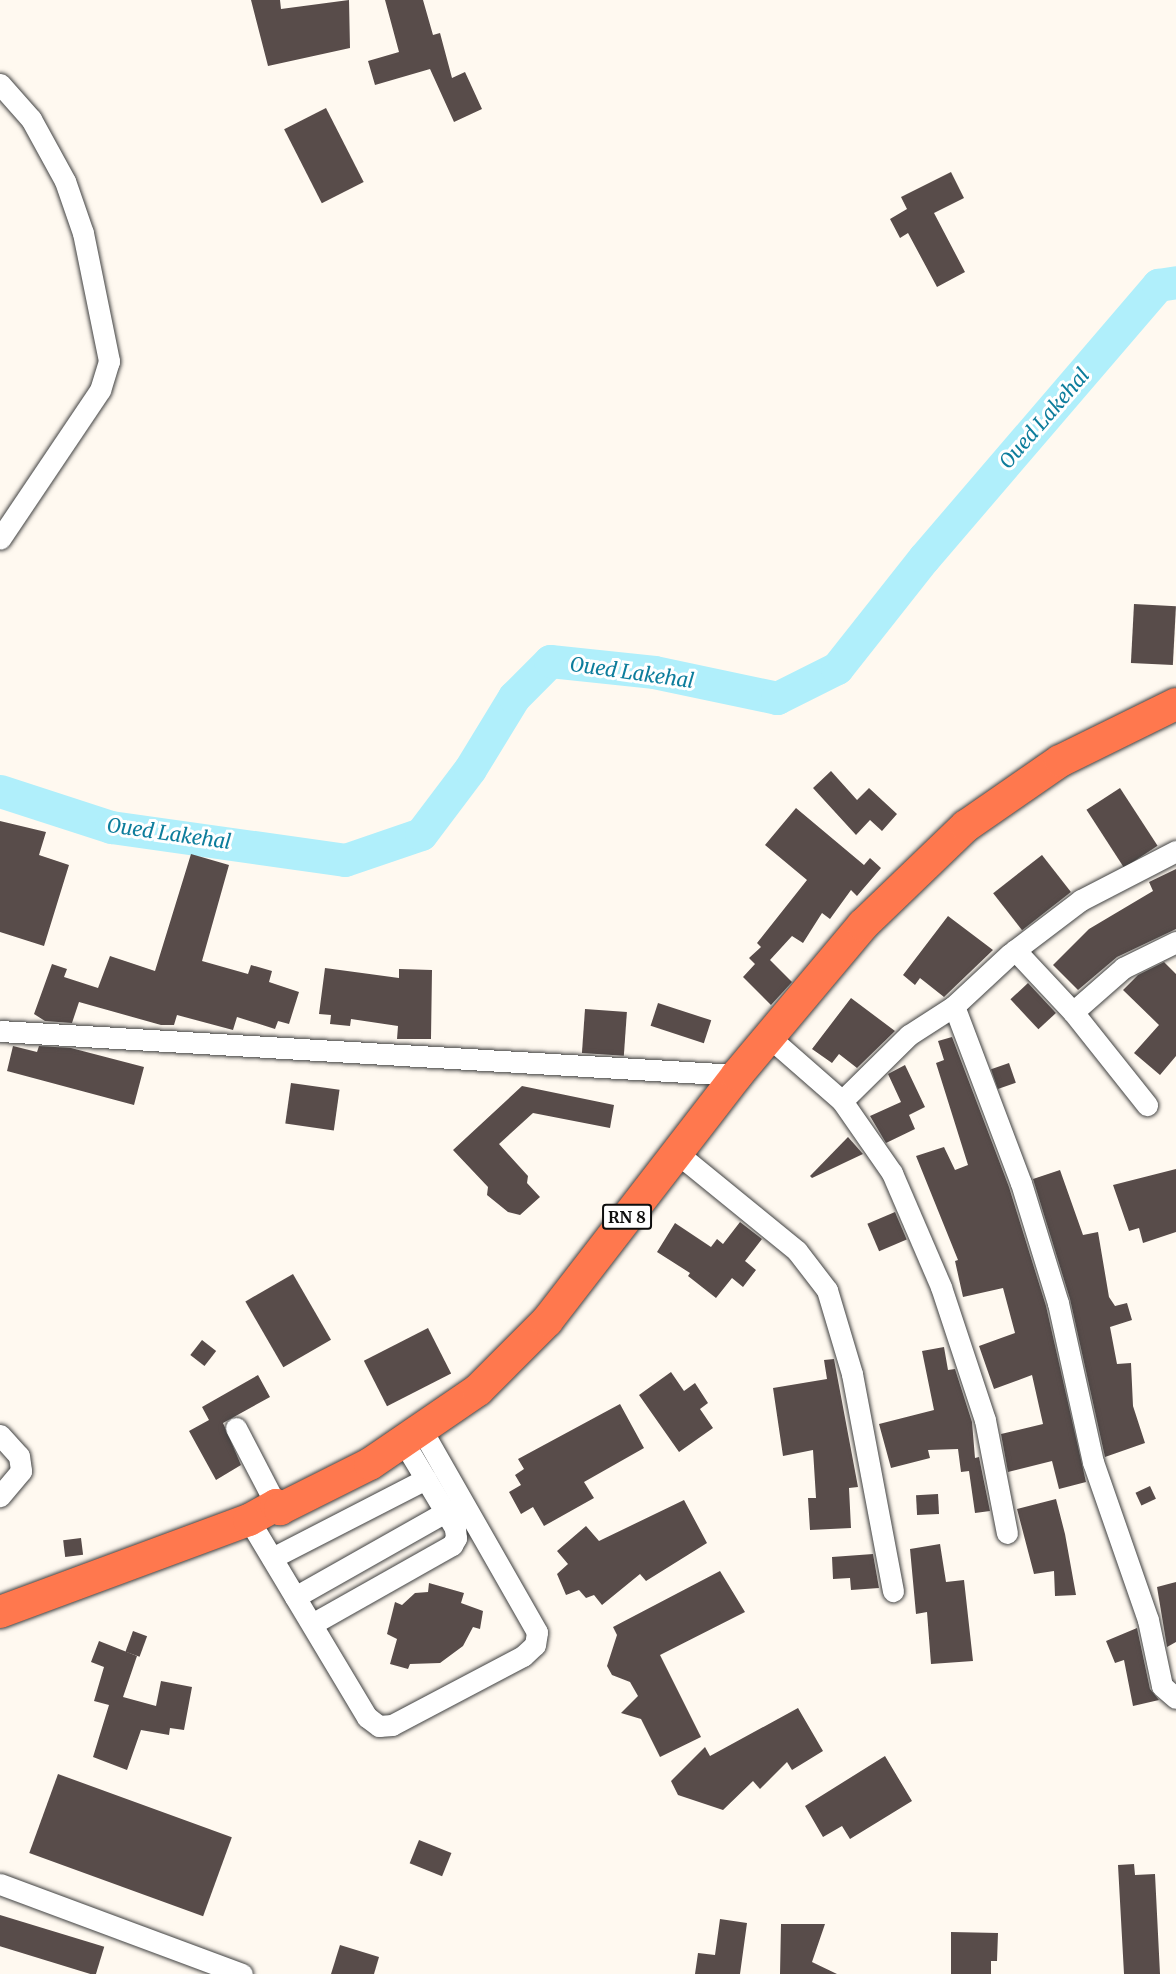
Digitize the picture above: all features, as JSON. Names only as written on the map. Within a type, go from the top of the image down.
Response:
[{"type":"highway","name":"RN 8","points":[[0,1612],[263,1512],[280,1509],[370,1464],[478,1390],[547,1321],[737,1075],[863,925],[966,826],[1060,761],[1176,704]]},
{"type":"street","points":[[0,84],[31,119],[65,181],[83,233],[109,362],[89,408],[0,539]]},
{"type":"street","points":[[842,1101],[909,1035],[954,1006],[1015,950],[1081,900],[1176,851]]},
{"type":"street","points":[[1073,1012],[1123,968],[1176,942]]},
{"type":"street","points":[[1015,950],[1073,1012],[1147,1105]]},
{"type":"street","points":[[954,1006],[1022,1183],[1058,1303],[1093,1462],[1148,1620],[1162,1686],[1176,1698]]},
{"type":"street","points":[[0,1031],[737,1075]]},
{"type":"street","points":[[769,1037],[842,1101],[892,1173],[941,1287],[985,1420],[1007,1533]]},
{"type":"street","points":[[677,1153],[797,1251],[827,1290],[852,1374],[893,1591]]},
{"type":"street","points":[[236,1428],[263,1512],[272,1558],[366,1717],[380,1726],[392,1725],[535,1645],[537,1632],[412,1435]]},
{"type":"street","points":[[0,1435],[19,1456],[21,1471],[0,1496]]},
{"type":"street","points":[[312,1624],[452,1545],[455,1527],[426,1479],[412,1435]]},
{"type":"street","points":[[272,1558],[426,1479]]},
{"type":"street","points":[[295,1597],[446,1512]]},
{"type":"street","points":[[0,1884],[242,1974]]},
{"type":"building","points":[[251,0],[280,0],[281,9],[349,0],[350,48],[268,66]]},
{"type":"building","points":[[385,0],[423,0],[433,35],[440,33],[452,78],[465,72],[482,109],[454,122],[430,69],[375,85],[368,61],[399,52]]},
{"type":"building","points":[[326,108],[364,182],[322,203],[284,129]]},
{"type":"building","points":[[951,172],[964,198],[934,213],[965,272],[937,287],[908,233],[900,238],[890,219],[907,209],[901,197]]},
{"type":"building","points":[[1134,604],[1176,606],[1173,665],[1131,663]]},
{"type":"building","points":[[831,771],[857,800],[869,788],[897,814],[882,831],[870,820],[856,835],[813,788]]},
{"type":"building","points":[[1120,788],[1158,846],[1124,868],[1086,810]]},
{"type":"building","points":[[796,808],[864,865],[870,858],[881,868],[857,896],[851,890],[830,919],[822,913],[803,943],[792,936],[770,960],[792,982],[771,1005],[743,977],[755,964],[749,958],[761,947],[757,943],[807,880],[765,845]]},
{"type":"building","points":[[0,821],[46,832],[39,855],[69,865],[44,946],[0,932]]},
{"type":"building","points":[[191,854],[229,865],[202,961],[248,974],[251,965],[272,971],[269,982],[299,992],[289,1024],[278,1021],[275,1029],[237,1017],[233,1030],[177,1015],[174,1025],[161,1025],[79,1002],[72,1023],[45,1021],[34,1014],[52,964],[67,969],[64,977],[98,988],[110,956],[155,971]]},
{"type":"building","points":[[1042,855],[1071,892],[1022,930],[993,893]]},
{"type":"building","points":[[1176,869],[1176,929],[1117,957],[1078,990],[1053,965],[1089,929],[1153,891],[1149,882]]},
{"type":"building","points":[[948,916],[993,950],[944,997],[920,978],[915,985],[903,975]]},
{"type":"building","points":[[1164,962],[1176,974],[1176,1056],[1160,1075],[1134,1053],[1159,1025],[1123,990],[1138,975]]},
{"type":"building","points":[[325,968],[399,978],[399,969],[432,970],[431,1039],[397,1039],[398,1026],[351,1019],[350,1026],[330,1024],[331,1015],[319,1014]]},
{"type":"building","points":[[1028,983],[1056,1013],[1038,1029],[1010,999]]},
{"type":"building","points":[[851,998],[895,1031],[857,1068],[839,1054],[832,1063],[812,1049]]},
{"type":"building","points":[[658,1003],[711,1020],[704,1043],[651,1026]]},
{"type":"building","points":[[585,1009],[627,1012],[624,1056],[582,1053]]},
{"type":"building","points":[[952,1037],[1009,1187],[1046,1306],[1086,1482],[1059,1489],[1052,1461],[1008,1472],[1001,1434],[1043,1424],[1032,1375],[994,1389],[979,1346],[1015,1333],[1003,1288],[963,1297],[955,1261],[958,1260],[916,1156],[944,1147],[955,1170],[968,1165],[936,1063],[944,1060],[938,1041]]},
{"type":"building","points":[[13,1046],[37,1052],[39,1046],[71,1048],[144,1067],[134,1105],[7,1071]]},
{"type":"building","points":[[1009,1063],[1016,1083],[998,1089],[991,1069]]},
{"type":"building","points":[[905,1065],[925,1107],[909,1115],[915,1129],[886,1143],[870,1116],[901,1102],[888,1074]]},
{"type":"building","points":[[291,1083],[340,1090],[334,1130],[285,1124]]},
{"type":"building","points":[[522,1086],[614,1105],[610,1128],[533,1113],[499,1144],[528,1176],[527,1183],[540,1197],[520,1215],[508,1212],[487,1195],[488,1187],[453,1150]]},
{"type":"building","points":[[848,1137],[863,1154],[812,1178],[810,1176]]},
{"type":"building","points":[[1176,1169],[1176,1232],[1143,1243],[1139,1228],[1129,1231],[1113,1185]]},
{"type":"building","points":[[1060,1170],[1083,1235],[1098,1232],[1109,1297],[1115,1306],[1127,1303],[1132,1320],[1110,1327],[1117,1364],[1131,1363],[1133,1406],[1145,1443],[1105,1457],[1070,1299],[1033,1179]]},
{"type":"building","points":[[895,1212],[907,1240],[879,1251],[867,1224]]},
{"type":"building","points":[[740,1222],[762,1239],[745,1261],[756,1270],[743,1287],[732,1278],[716,1298],[688,1276],[690,1273],[657,1252],[675,1223],[711,1247],[717,1239],[723,1244]]},
{"type":"building","points":[[293,1274],[331,1340],[283,1367],[245,1302]]},
{"type":"building","points":[[428,1328],[451,1373],[387,1406],[364,1361]]},
{"type":"building","points":[[202,1340],[216,1351],[204,1366],[190,1355]]},
{"type":"building","points":[[944,1347],[948,1370],[955,1369],[972,1422],[975,1458],[979,1457],[990,1511],[975,1513],[969,1471],[961,1472],[958,1449],[928,1450],[930,1458],[891,1468],[879,1424],[934,1410],[922,1351]]},
{"type":"building","points":[[834,1359],[858,1487],[849,1488],[851,1528],[810,1530],[808,1498],[816,1498],[813,1450],[783,1456],[773,1388],[827,1379],[824,1360]]},
{"type":"building","points":[[671,1372],[684,1391],[695,1383],[708,1403],[700,1409],[713,1428],[679,1452],[639,1395]]},
{"type":"building","points":[[258,1375],[270,1397],[223,1423],[241,1465],[216,1480],[189,1431],[209,1420],[202,1407]]},
{"type":"building","points":[[620,1404],[644,1448],[584,1482],[594,1498],[544,1526],[533,1507],[521,1514],[509,1492],[521,1485],[515,1475],[524,1469],[518,1459]]},
{"type":"building","points":[[1150,1486],[1156,1499],[1141,1505],[1135,1493]]},
{"type":"building","points":[[938,1494],[939,1514],[917,1515],[916,1495]]},
{"type":"building","points":[[1056,1499],[1076,1595],[1055,1596],[1054,1571],[1034,1574],[1017,1509]]},
{"type":"building","points":[[684,1500],[707,1543],[646,1581],[640,1574],[602,1605],[594,1595],[586,1598],[579,1590],[566,1595],[557,1574],[568,1564],[557,1551],[586,1526],[599,1541]]},
{"type":"building","points":[[81,1538],[83,1555],[65,1557],[63,1540]]},
{"type":"building","points":[[940,1544],[946,1582],[964,1580],[973,1661],[931,1664],[927,1612],[916,1614],[910,1549]]},
{"type":"building","points":[[873,1554],[879,1588],[851,1590],[850,1578],[833,1579],[832,1557]]},
{"type":"building","points":[[720,1571],[745,1612],[660,1655],[701,1737],[660,1757],[641,1719],[621,1713],[638,1696],[630,1682],[612,1675],[607,1666],[617,1635],[613,1627]]},
{"type":"building","points":[[1176,1582],[1176,1642],[1167,1647],[1157,1587]]},
{"type":"building","points":[[429,1583],[464,1593],[461,1603],[483,1611],[480,1629],[473,1627],[463,1646],[440,1663],[410,1664],[408,1669],[390,1664],[397,1639],[387,1634],[395,1602],[402,1605],[415,1593],[428,1592]]},
{"type":"building","points":[[1137,1628],[1150,1689],[1159,1700],[1133,1706],[1124,1660],[1115,1663],[1106,1641]]},
{"type":"building","points":[[133,1631],[147,1636],[140,1657],[125,1652]]},
{"type":"building","points":[[99,1641],[137,1656],[123,1697],[156,1706],[161,1681],[192,1687],[184,1730],[170,1728],[169,1735],[141,1730],[127,1770],[93,1757],[109,1705],[94,1701],[104,1667],[91,1662]]},
{"type":"building","points":[[798,1708],[823,1751],[792,1770],[787,1762],[760,1789],[753,1781],[723,1810],[678,1795],[671,1781],[705,1747],[710,1756]]},
{"type":"building","points":[[885,1756],[912,1801],[850,1839],[842,1826],[823,1837],[805,1806]]},
{"type":"building","points":[[58,1774],[232,1837],[203,1916],[29,1853]]},
{"type":"building","points":[[419,1840],[451,1853],[442,1876],[410,1863]]},
{"type":"building","points":[[1134,1864],[1135,1875],[1155,1874],[1160,1974],[1124,1974],[1118,1865]]},
{"type":"building","points":[[0,1915],[104,1947],[96,1974],[90,1974],[0,1946]]},
{"type":"building","points":[[720,1919],[747,1923],[740,1974],[695,1974],[698,1953],[715,1955]]},
{"type":"building","points":[[781,1924],[825,1924],[812,1962],[837,1974],[780,1974]]},
{"type":"building","points":[[951,1932],[998,1933],[997,1961],[991,1961],[991,1974],[951,1974]]},
{"type":"building","points":[[340,1945],[379,1957],[374,1974],[331,1974]]},
{"type":"waterway","name":"Oued Lakehal","points":[[0,791],[111,827],[345,860],[421,834],[470,769],[514,697],[550,661],[654,672],[777,698],[837,668],[924,558],[1158,285],[1176,282]]}]
